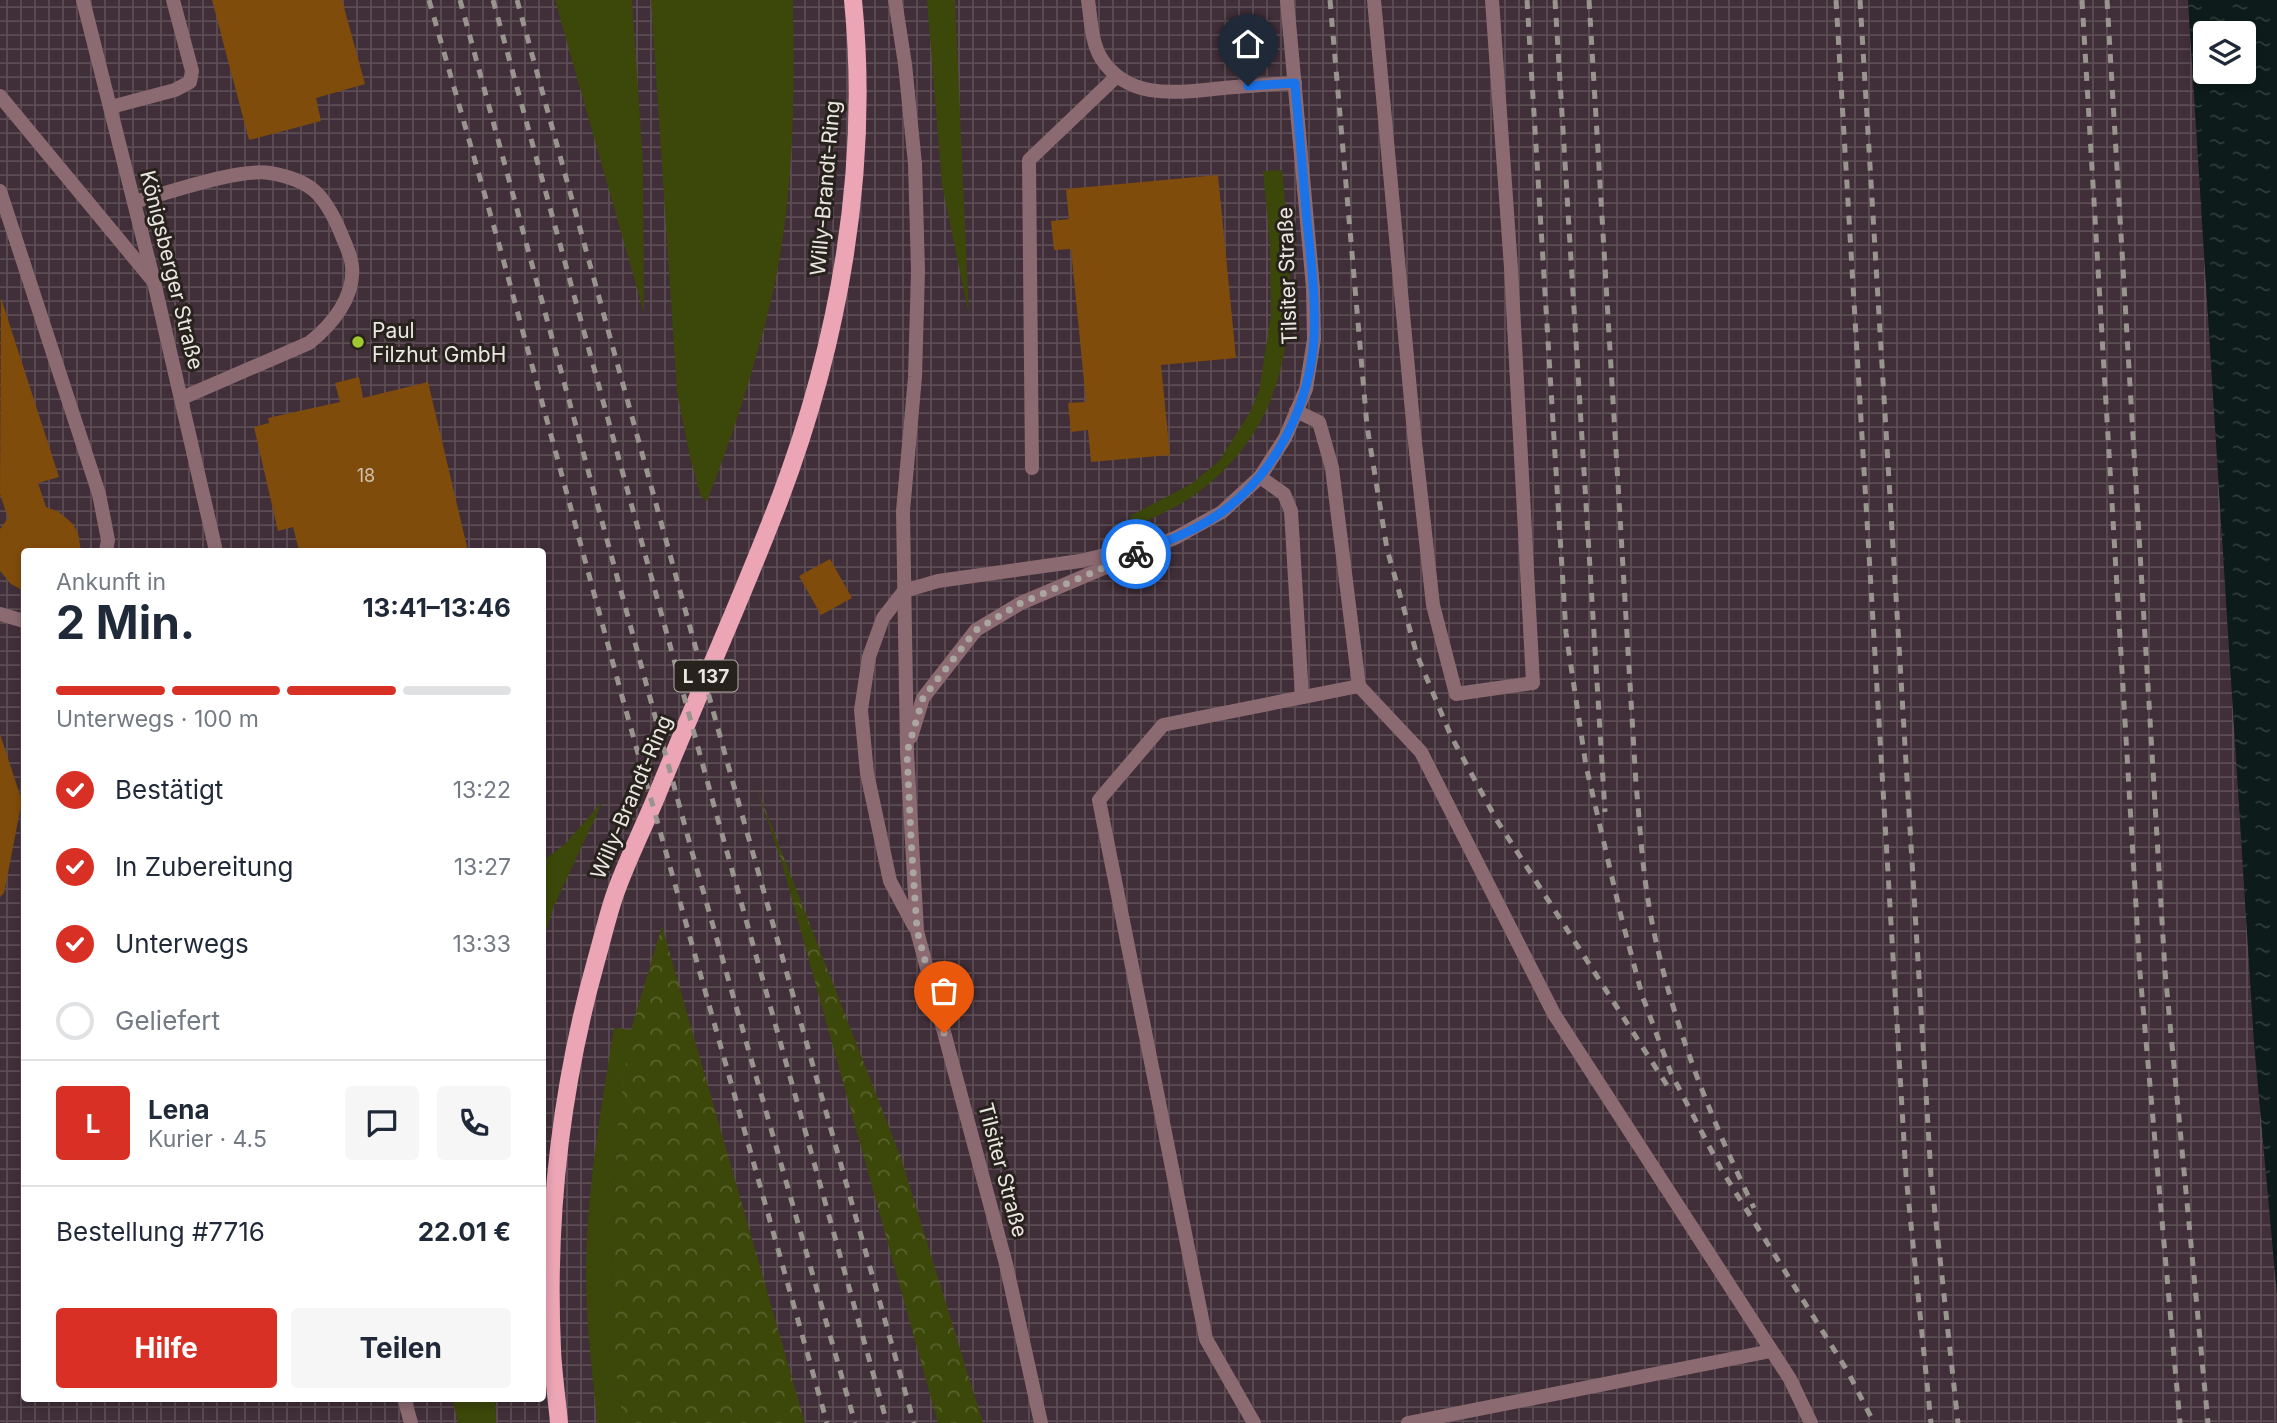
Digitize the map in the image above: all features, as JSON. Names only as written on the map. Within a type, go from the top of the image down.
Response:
[{"type":"main road","name":"Willy-Brandt-Ring","points":[[559,1423],[552,1351],[554,1216],[565,1106],[584,1004],[614,898],[779,499],[812,400],[836,304],[849,224],[856,136],[857,37],[853,0]]},
{"type":"street","name":"Königsberger Straße","points":[[83,0],[154,282],[215,548]]},
{"type":"street","points":[[111,107],[175,90],[190,82],[192,71],[173,0]]},
{"type":"street","name":"Tilsiter Straße","points":[[895,0],[905,64],[915,164],[918,271],[915,377],[903,510],[907,752],[917,930],[1006,1264],[1041,1423]]},
{"type":"street","points":[[1088,0],[1093,37],[1100,57],[1116,76],[1138,88],[1162,93],[1295,83]]},
{"type":"street","name":"Tilsiter Straße","points":[[907,752],[923,698],[976,630],[1021,603],[1177,537],[1222,512],[1260,477],[1285,438],[1306,389],[1314,326],[1313,288],[1287,0]]},
{"type":"street","points":[[1374,0],[1413,420],[1432,592],[1456,694],[1533,683],[1511,268],[1492,0]]},
{"type":"street","points":[[1032,468],[1029,160],[1116,76]]},
{"type":"street","points":[[0,96],[154,282]]},
{"type":"street","points":[[134,202],[253,172],[290,178],[314,190],[329,206],[350,255],[352,266],[349,291],[338,313],[320,335],[310,343],[182,398]]},
{"type":"street","points":[[0,191],[99,494],[108,540],[107,548]]},
{"type":"street","points":[[1296,411],[1319,422],[1332,468],[1359,686],[1421,752],[1554,1013],[1790,1379],[1811,1423]]},
{"type":"street","points":[[1260,477],[1284,495],[1291,511],[1302,698]]},
{"type":"street","name":"Tilsiter Straße","points":[[917,930],[890,881],[867,773],[861,710],[869,657],[883,618],[904,591],[938,581],[1080,561],[1177,537]]},
{"type":"street","points":[[0,614],[21,620]]},
{"type":"street","points":[[1254,1423],[1206,1339],[1099,800],[1163,725],[1359,686]]},
{"type":"street","points":[[1408,1423],[1772,1351]]},
{"type":"street","points":[[405,1402],[411,1423]]},
{"type":"shaded area","points":[[0,0],[2188,0],[2254,1042],[2277,1295],[2277,1423],[0,1423]]},
{"type":"green space","points":[[555,0],[632,0],[643,163],[644,313]]},
{"type":"green space","points":[[651,0],[793,0],[792,147],[780,256],[752,372],[707,501],[701,497],[677,392]]},
{"type":"green space","points":[[927,0],[955,0],[969,315],[942,185]]},
{"type":"green space","points":[[1282,170],[1290,300],[1286,341],[1277,381],[1262,419],[1238,455],[1205,487],[1180,504],[1135,526],[1130,516],[1191,484],[1219,461],[1249,414],[1259,391],[1271,315],[1270,244],[1263,171]]},
{"type":"green space","points":[[754,781],[901,1158],[983,1423],[938,1423],[781,860]]},
{"type":"green space","points":[[603,801],[554,906],[546,930],[546,859],[565,844]]},
{"type":"green space","points":[[662,926],[805,1423],[623,1423],[610,1322],[618,1117],[631,1030]]},
{"type":"green space","points":[[614,1028],[631,1030],[618,1117],[610,1322],[623,1423],[597,1423],[587,1311],[587,1240],[593,1169]]},
{"type":"green space","points":[[453,1402],[495,1402],[496,1423],[458,1423]]},
{"type":"water","points":[[2188,0],[2277,0],[2277,1295],[2254,1042],[2193,84],[2256,84],[2256,21],[2193,21],[2193,79]]},
{"type":"building","points":[[212,0],[342,0],[365,84],[316,98],[321,121],[249,140]]},
{"type":"building","points":[[1218,175],[1236,358],[1161,365],[1170,455],[1091,462],[1088,430],[1071,432],[1068,403],[1086,402],[1071,249],[1054,250],[1051,221],[1069,219],[1066,189]]},
{"type":"building","points":[[1,298],[59,477],[38,483],[46,507],[59,512],[73,524],[80,548],[21,548],[21,589],[11,584],[0,571],[0,529],[8,518],[0,494]]},
{"type":"building","points":[[359,377],[363,398],[428,382],[467,548],[298,548],[293,527],[278,531],[254,427],[269,423],[268,418],[340,402],[335,383]]},
{"type":"building","points":[[830,559],[852,598],[821,615],[799,576]]},
{"type":"building","points":[[0,734],[21,798],[21,806],[4,893],[0,897]]},
{"type":"railway","points":[[429,0],[827,1423]]},
{"type":"railway","points":[[460,0],[692,852],[855,1423]]},
{"type":"railway","points":[[493,0],[887,1423]]},
{"type":"railway","points":[[517,0],[728,765],[914,1423]]},
{"type":"railway","points":[[1330,0],[1367,426],[1387,549],[1417,655],[1451,736],[1496,819],[1672,1093]]},
{"type":"railway","points":[[1527,0],[1566,633],[1586,766],[1621,916],[1642,995],[1671,1073],[1721,1169],[1848,1372],[1874,1423]]},
{"type":"railway","points":[[1555,0],[1605,812]]},
{"type":"railway","points":[[1589,0],[1636,784],[1647,891],[1657,945],[1678,1022],[1705,1098],[1754,1208]]},
{"type":"railway","points":[[1836,0],[1906,1175],[1931,1423]]},
{"type":"railway","points":[[1860,0],[1931,1176],[1958,1423]]},
{"type":"railway","points":[[2082,0],[2140,973],[2180,1423]]},
{"type":"railway","points":[[2107,0],[2165,971],[2208,1423]]},
{"type":"way so far","points":[[944,1033],[917,930],[911,839],[907,752],[923,698],[976,630],[1021,603],[1136,554]]},
{"type":"place","name":"Paul Filzhut GmbH","points":[[358,342]]},
{"type":"route","points":[[1136,554],[1177,537],[1222,512],[1260,477],[1285,438],[1306,389],[1314,339],[1313,288],[1295,83],[1248,86]]}]
